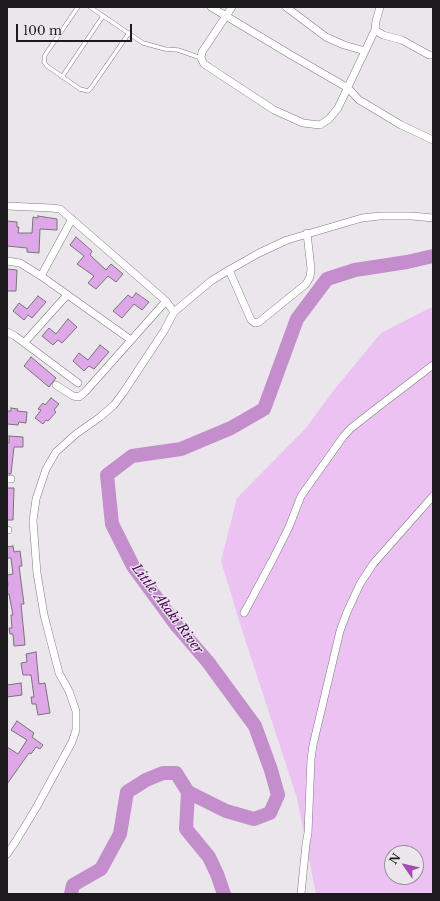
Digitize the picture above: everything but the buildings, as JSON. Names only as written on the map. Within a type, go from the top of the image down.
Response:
[{"type":"street","points":[[211,7],[348,88],[359,100],[401,125],[433,140]]},
{"type":"street","points":[[232,7],[202,52],[201,58],[204,64],[274,110],[303,123],[320,124],[329,119],[338,108],[375,30],[380,7]]},
{"type":"street","points":[[286,7],[326,36],[344,45],[365,51]]},
{"type":"street","points":[[375,30],[383,35],[402,40],[429,55],[433,55]]},
{"type":"street","points":[[7,206],[60,209],[166,301],[174,312]]},
{"type":"street","points":[[7,854],[47,787],[72,742],[76,730],[76,711],[69,691],[59,673],[44,615],[37,573],[33,521],[36,499],[46,469],[56,452],[76,434],[114,405],[164,331],[174,312],[211,281],[259,253],[287,240],[307,233],[362,218],[380,216],[412,216],[433,218]]},
{"type":"street","points":[[41,276],[72,219]]},
{"type":"street","points":[[229,270],[251,320],[255,323],[259,322],[308,281],[311,269],[307,233]]},
{"type":"street","points":[[7,261],[20,264],[41,276],[132,340]]},
{"type":"street","points":[[24,343],[67,295]]},
{"type":"street","points":[[56,385],[73,396],[79,397],[166,301]]},
{"type":"street","points":[[7,332],[15,336],[78,383]]},
{"type":"street","points":[[244,613],[289,527],[301,496],[343,437],[378,407],[433,365]]},
{"type":"street","points":[[301,894],[308,833],[311,759],[313,745],[340,631],[360,584],[372,564],[433,496]]},
{"type":"lane","points":[[78,7],[45,55],[44,62],[47,66],[80,89],[88,91],[92,88],[129,33]]},
{"type":"lane","points":[[90,7],[143,43],[165,49],[178,50],[201,58]]},
{"type":"lane","points":[[62,77],[103,16]]},
{"type":"shaded area","points":[[430,308],[433,308],[433,894],[316,894],[297,798],[221,561],[237,498],[306,428],[334,390],[381,333]]},
{"type":"waterway","name":"Little Akaki River","points":[[71,894],[73,885],[101,869],[120,834],[127,792],[146,780],[163,773],[176,773],[188,792],[226,811],[254,819],[270,813],[278,795],[271,770],[255,726],[208,662],[177,626],[133,566],[112,524],[107,475],[132,456],[181,449],[231,428],[264,409],[297,319],[327,279],[355,270],[407,262],[433,256]]},
{"type":"waterway","points":[[188,792],[186,829],[209,857],[224,894]]}]
